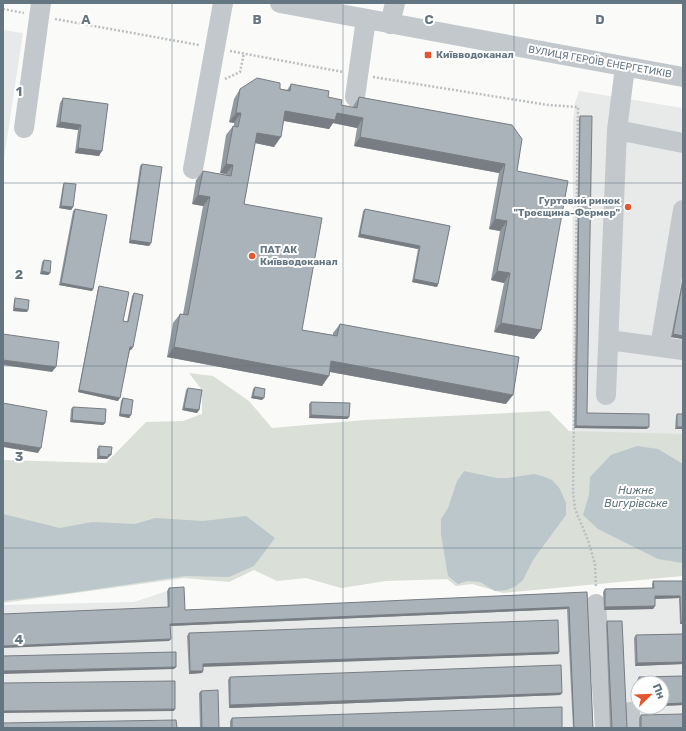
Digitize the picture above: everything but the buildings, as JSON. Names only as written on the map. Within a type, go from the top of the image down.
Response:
[{"type":"street","points":[[193,169],[223,3]]},
{"type":"street","name":"ВУЛИЦЯ ГЕРОЇВ ЕНЕРГЕТИКІВ","points":[[280,3],[301,5],[390,24],[683,78]]},
{"type":"street","points":[[390,24],[396,3]]},
{"type":"street","points":[[24,128],[40,9]]},
{"type":"street","points":[[355,97],[366,19]]},
{"type":"street","points":[[606,395],[617,130],[625,67]]},
{"type":"street","points":[[617,130],[683,143]]},
{"type":"street","points":[[660,347],[683,210]]},
{"type":"street","points":[[609,340],[683,350]]},
{"type":"street","points":[[596,604],[605,728]]},
{"type":"path","points":[[3,9],[40,9],[215,48],[358,74],[548,105],[578,107],[573,491],[575,509],[588,540],[595,564],[596,604]]},
{"type":"path","points":[[208,87],[240,72],[244,53]]},
{"type":"shaded area","points":[[3,30],[23,33],[3,165]]},
{"type":"shaded area","name":"Гуртовий ринок \"Троєщина-Фермер\"","points":[[579,91],[683,108],[683,448],[572,433],[573,123],[575,103]]},
{"type":"shaded area","points":[[189,373],[213,376],[249,401],[272,428],[365,420],[549,411],[569,431],[683,434],[683,576],[503,593],[472,584],[456,586],[447,579],[386,581],[341,588],[306,578],[277,581],[254,570],[229,582],[184,578],[3,603],[3,460],[106,463],[146,422],[183,421],[202,414],[202,390]]},
{"type":"shaded area","points":[[683,583],[683,728],[610,728],[603,592],[652,590],[652,584]]},
{"type":"shaded area","points":[[183,590],[184,612],[585,595],[591,728],[3,728],[3,605],[134,602],[167,591]]},
{"type":"water","name":"Нижнє Вигурівське","points":[[637,446],[658,449],[683,464],[683,563],[658,559],[598,529],[583,515],[589,495],[590,477],[611,455]]},
{"type":"water","points":[[464,471],[497,478],[534,474],[542,476],[552,480],[560,489],[566,503],[566,515],[533,560],[523,580],[516,586],[507,590],[495,591],[480,582],[467,581],[458,584],[448,576],[441,534],[441,519],[448,508],[457,481]]},
{"type":"water","points":[[3,514],[60,528],[92,522],[135,524],[155,518],[203,521],[246,516],[275,538],[254,566],[229,577],[185,576],[3,601]]},
{"type":"place","name":"Київводоканал","points":[[428,55]]},
{"type":"place","name":"Гуртовий ринок \"Троєщина-Фермер\"","points":[[628,207]]},
{"type":"place","name":"ПАТ АК Київводоканал","points":[[252,256]]}]
